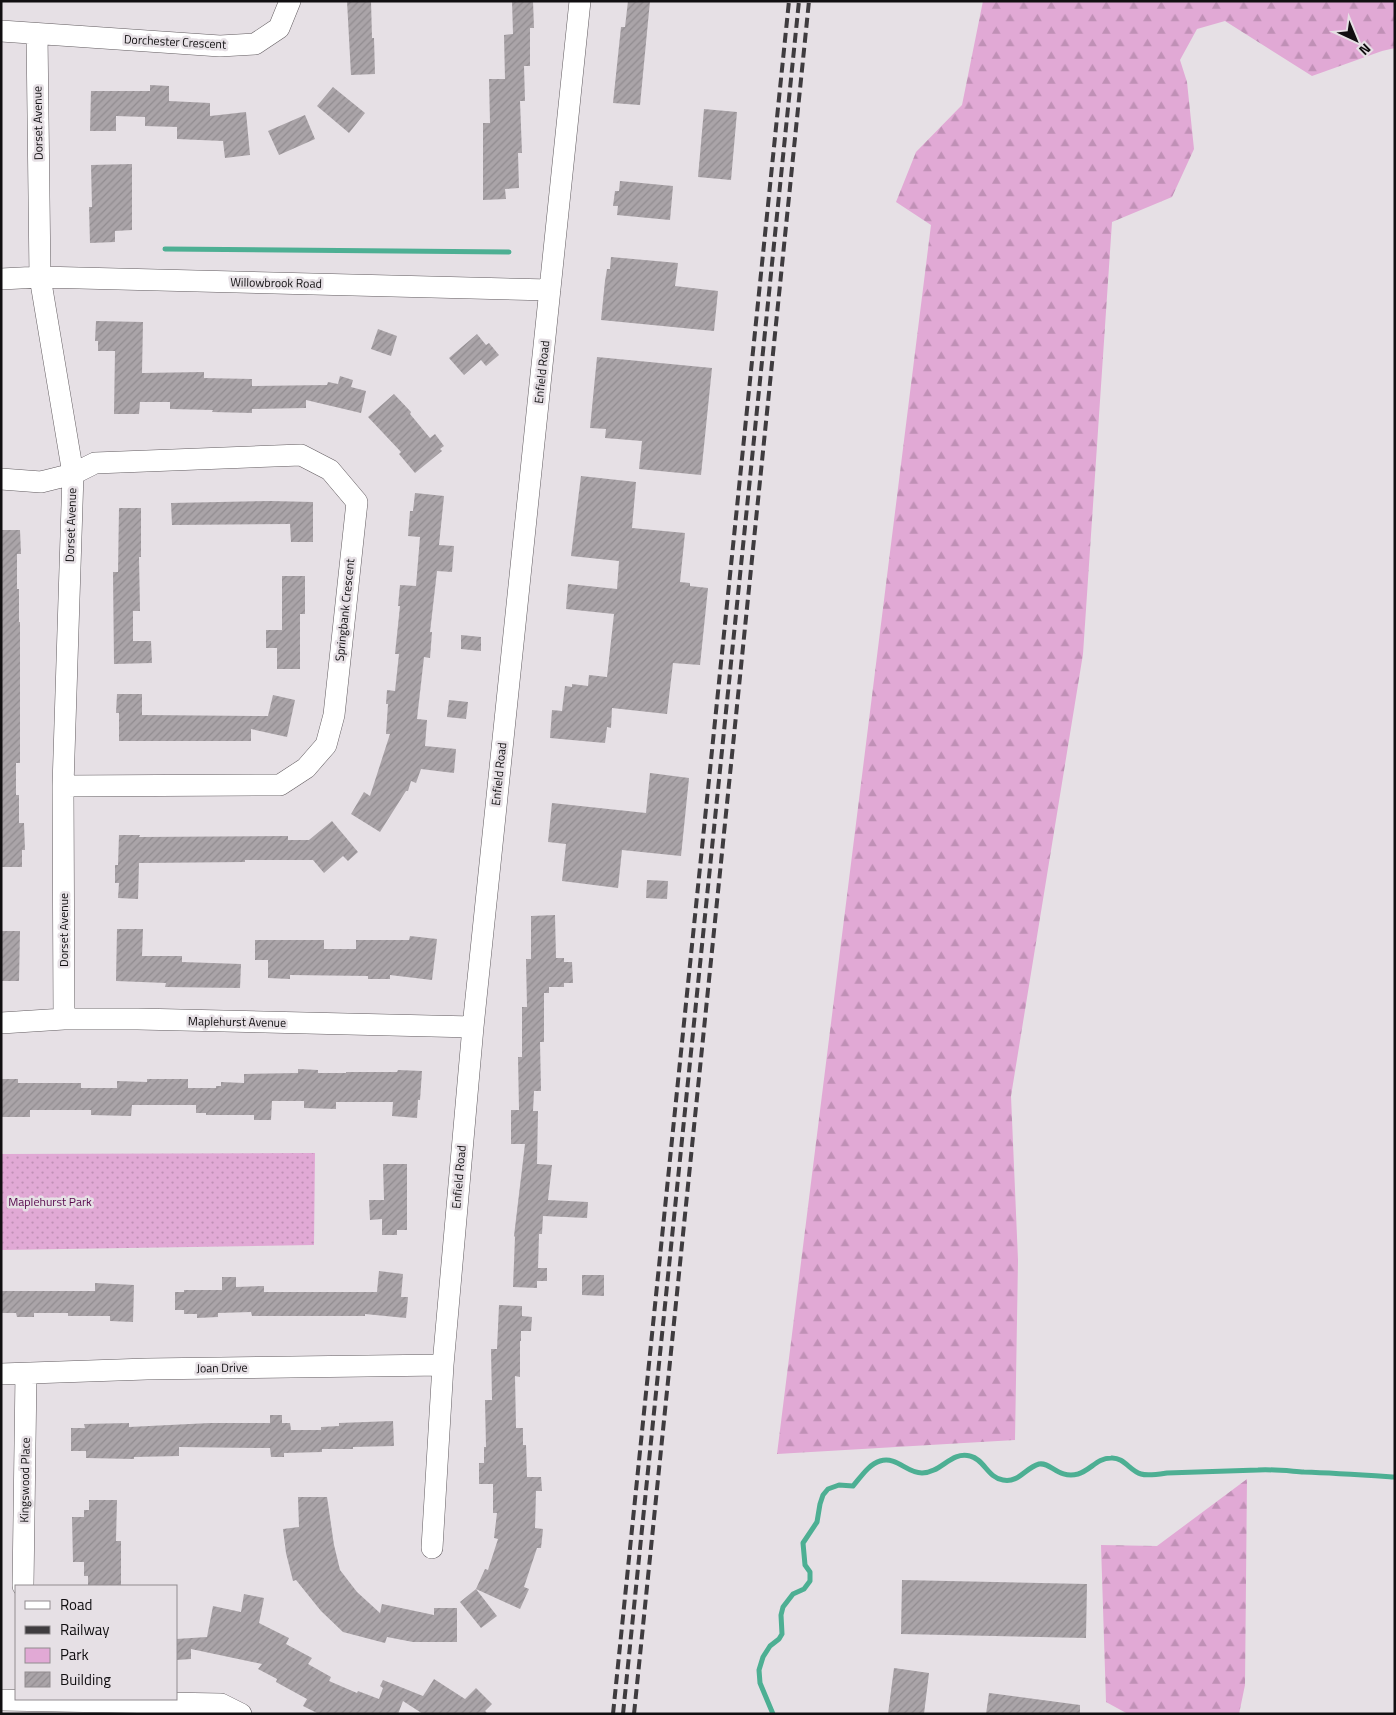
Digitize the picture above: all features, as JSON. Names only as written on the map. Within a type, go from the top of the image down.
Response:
[{"type":"street","name":"Dorchester Crescent","points":[[1,31],[220,46],[255,44],[279,28],[290,1]]},
{"type":"street","name":"Enfield Road","points":[[432,1548],[443,1365],[473,1027],[580,1]]},
{"type":"street","name":"Dorset Avenue","points":[[37,34],[40,277],[73,474],[63,786],[64,1019]]},
{"type":"street","name":"Willowbrook Road","points":[[1,279],[40,277],[550,290]]},
{"type":"street","name":"Springbank Crescent","points":[[1,480],[41,482],[73,474],[95,463],[301,455],[330,470],[357,502],[334,715],[326,745],[306,768],[280,785],[63,786]]},
{"type":"street","name":"Maplehurst Avenue","points":[[1,1023],[64,1019],[138,1019],[473,1027]]},
{"type":"street","name":"Joan Drive","points":[[1,1374],[147,1369],[443,1365]]},
{"type":"street","name":"Kingswood Place","points":[[23,1585],[26,1374]]},
{"type":"street","points":[[17,1703],[221,1704],[241,1714]]},
{"type":"green space","points":[[983,1],[1395,1],[1395,48],[1312,76],[1225,21],[1197,29],[1180,60],[1187,82],[1194,149],[1172,197],[1112,222],[1083,654],[1011,1096],[1018,1260],[1015,1440],[777,1454],[931,225],[896,202],[916,152],[962,105]]},
{"type":"green space","name":"Maplehurst Park","points":[[315,1153],[314,1245],[1,1250],[1,1154]]},
{"type":"green space","points":[[1247,1479],[1245,1685],[1239,1714],[1128,1714],[1106,1702],[1101,1545],[1157,1546]]},
{"type":"building","points":[[347,1],[371,1],[375,74],[351,75]]},
{"type":"building","points":[[512,1],[533,1],[534,28],[530,28],[530,66],[524,66],[525,101],[520,101],[522,153],[518,153],[519,188],[505,189],[506,199],[483,200],[483,123],[490,123],[489,79],[505,79],[504,35],[513,34]]},
{"type":"building","points":[[628,1],[650,1],[640,105],[613,103],[621,27],[625,27]]},
{"type":"building","points":[[150,85],[169,86],[169,101],[210,103],[210,116],[246,112],[250,155],[225,158],[223,141],[177,139],[177,127],[145,126],[145,117],[116,116],[116,131],[90,131],[91,91],[150,91]]},
{"type":"building","points":[[333,87],[365,113],[349,133],[317,106]]},
{"type":"building","points":[[704,109],[737,112],[731,180],[698,177]]},
{"type":"building","points":[[305,115],[315,139],[279,155],[268,131]]},
{"type":"building","points":[[132,164],[132,230],[115,231],[115,242],[90,243],[89,207],[92,207],[91,165]]},
{"type":"building","points":[[620,181],[673,186],[670,220],[617,215],[618,206],[613,206],[615,191],[619,191]]},
{"type":"building","points":[[611,257],[678,263],[675,286],[718,291],[714,331],[601,320],[605,281],[607,269],[610,269]]},
{"type":"building","points":[[96,321],[143,322],[142,373],[204,372],[204,378],[252,379],[252,386],[327,385],[328,382],[338,384],[340,376],[353,380],[351,387],[366,391],[361,413],[306,400],[306,408],[252,409],[252,413],[170,409],[170,402],[140,402],[139,414],[114,414],[115,351],[98,351],[98,341],[95,341]]},
{"type":"building","points":[[378,329],[397,336],[391,356],[371,349]]},
{"type":"building","points":[[477,334],[486,345],[489,343],[499,355],[486,366],[481,360],[464,375],[449,358]]},
{"type":"building","points":[[597,357],[712,368],[701,475],[639,469],[642,441],[605,438],[606,429],[590,428]]},
{"type":"building","points":[[394,394],[411,412],[410,414],[430,438],[435,434],[444,446],[440,449],[442,451],[415,473],[399,454],[401,452],[368,417]]},
{"type":"building","points":[[581,476],[636,482],[632,528],[685,533],[680,582],[690,583],[690,586],[708,588],[700,665],[673,663],[667,714],[612,708],[611,728],[607,727],[605,743],[550,738],[552,710],[562,711],[565,686],[572,687],[572,684],[588,686],[589,675],[607,677],[614,614],[566,609],[568,584],[617,589],[619,561],[571,556]]},
{"type":"building","points":[[415,493],[444,496],[439,545],[454,546],[452,572],[437,571],[430,632],[432,632],[430,658],[424,657],[417,719],[427,720],[425,746],[456,749],[454,773],[421,769],[416,783],[411,781],[408,791],[406,791],[380,832],[351,814],[364,792],[370,796],[390,734],[386,734],[388,704],[386,704],[387,690],[395,691],[399,654],[395,654],[400,606],[398,606],[400,585],[416,586],[420,537],[408,536],[410,511],[413,511]]},
{"type":"building","points":[[313,502],[313,542],[291,542],[290,524],[172,525],[171,503]]},
{"type":"building","points":[[119,508],[141,508],[141,557],[139,557],[140,611],[133,611],[133,641],[151,641],[152,663],[114,664],[113,572],[118,572]]},
{"type":"building","points":[[1,530],[20,530],[21,554],[17,554],[17,589],[19,589],[20,622],[20,763],[16,763],[16,795],[19,795],[19,823],[24,823],[25,850],[22,850],[22,867],[1,867]]},
{"type":"building","points":[[282,576],[305,576],[305,614],[300,614],[300,669],[277,669],[277,648],[266,648],[266,630],[282,630]]},
{"type":"building","points":[[461,635],[481,637],[481,651],[461,649]]},
{"type":"building","points":[[117,694],[142,694],[142,715],[268,716],[273,695],[295,700],[287,737],[251,729],[251,741],[119,741],[119,713],[116,713]]},
{"type":"building","points":[[449,700],[468,702],[466,719],[447,717]]},
{"type":"building","points":[[650,773],[689,778],[681,856],[622,850],[618,888],[562,881],[566,844],[548,842],[552,803],[646,813]]},
{"type":"building","points":[[332,821],[358,852],[348,861],[343,856],[324,873],[313,860],[139,863],[138,899],[118,898],[119,883],[115,883],[115,865],[118,865],[119,835],[140,835],[139,837],[288,836],[288,840],[309,840]]},
{"type":"building","points":[[647,880],[668,881],[667,899],[646,898]]},
{"type":"building","points":[[555,915],[556,958],[564,958],[564,962],[572,962],[573,983],[564,983],[564,987],[549,987],[549,993],[544,993],[544,1042],[540,1042],[541,1091],[534,1091],[533,1111],[538,1111],[537,1164],[552,1165],[548,1200],[588,1202],[587,1218],[543,1216],[542,1234],[539,1234],[538,1268],[547,1268],[547,1281],[537,1281],[537,1288],[513,1287],[514,1236],[525,1144],[511,1144],[511,1110],[519,1110],[518,1057],[522,1057],[522,1007],[527,1007],[526,959],[531,959],[531,916]]},
{"type":"building","points":[[117,929],[143,929],[142,956],[182,956],[182,962],[241,964],[240,988],[165,987],[166,983],[116,981]]},
{"type":"building","points":[[1,931],[20,931],[19,981],[1,981]]},
{"type":"building","points":[[410,936],[437,939],[432,980],[390,975],[390,979],[368,979],[368,976],[290,975],[290,979],[268,978],[268,960],[255,960],[255,940],[324,940],[324,949],[356,949],[356,940],[409,940]]},
{"type":"building","points":[[298,1069],[318,1070],[318,1073],[422,1071],[417,1118],[392,1116],[393,1102],[336,1102],[336,1109],[304,1108],[304,1101],[272,1101],[271,1120],[254,1120],[254,1115],[206,1115],[206,1113],[196,1113],[196,1105],[132,1105],[131,1116],[91,1115],[91,1110],[30,1110],[30,1117],[1,1117],[1,1079],[18,1079],[18,1083],[81,1083],[81,1088],[117,1088],[117,1081],[147,1082],[147,1079],[188,1079],[188,1088],[216,1088],[216,1086],[221,1086],[221,1082],[244,1083],[244,1074],[298,1073]]},
{"type":"building","points":[[383,1164],[407,1164],[407,1230],[397,1230],[397,1235],[382,1235],[382,1219],[370,1220],[369,1200],[384,1200]]},
{"type":"building","points":[[379,1271],[403,1274],[401,1297],[408,1297],[406,1318],[365,1314],[365,1316],[252,1316],[251,1312],[218,1313],[218,1317],[197,1318],[197,1314],[184,1314],[184,1310],[175,1310],[175,1292],[184,1292],[184,1290],[222,1290],[222,1277],[236,1277],[236,1287],[264,1286],[264,1292],[377,1292]]},
{"type":"building","points":[[582,1275],[604,1275],[604,1296],[582,1295]]},
{"type":"building","points":[[95,1283],[134,1285],[133,1322],[110,1321],[110,1316],[68,1316],[68,1313],[34,1313],[34,1317],[17,1317],[16,1313],[2,1313],[1,1291],[95,1291]]},
{"type":"building","points":[[499,1305],[522,1306],[522,1316],[532,1317],[531,1331],[521,1331],[520,1377],[515,1376],[516,1428],[523,1428],[523,1445],[526,1445],[527,1477],[541,1477],[542,1491],[536,1491],[535,1528],[543,1529],[541,1548],[537,1548],[524,1587],[529,1589],[520,1609],[476,1589],[485,1569],[488,1570],[498,1539],[494,1538],[497,1513],[493,1513],[493,1484],[479,1484],[479,1463],[484,1463],[484,1447],[486,1447],[485,1400],[492,1400],[491,1349],[497,1349]]},
{"type":"building","points":[[270,1415],[282,1415],[282,1423],[290,1423],[291,1430],[321,1430],[321,1427],[339,1426],[339,1423],[393,1421],[394,1446],[322,1449],[322,1452],[284,1453],[284,1457],[271,1457],[270,1448],[179,1447],[179,1456],[134,1457],[134,1459],[86,1458],[86,1451],[71,1451],[71,1428],[85,1428],[84,1424],[129,1423],[129,1427],[210,1423],[270,1423]]},
{"type":"building","points":[[298,1497],[327,1497],[334,1545],[340,1570],[357,1592],[380,1613],[382,1604],[434,1615],[434,1608],[457,1608],[457,1642],[413,1642],[387,1637],[385,1643],[343,1632],[321,1611],[296,1580],[293,1581],[286,1553],[283,1529],[299,1527]]},
{"type":"building","points":[[89,1500],[117,1500],[116,1541],[121,1541],[121,1585],[88,1585],[88,1576],[84,1576],[84,1562],[73,1562],[72,1517],[84,1517],[84,1510],[89,1510]]},
{"type":"building","points":[[902,1580],[1087,1584],[1086,1638],[901,1634]]},
{"type":"building","points":[[476,1589],[497,1616],[481,1628],[460,1602]]},
{"type":"building","points":[[244,1594],[264,1598],[259,1623],[289,1638],[286,1644],[312,1658],[308,1664],[331,1677],[329,1681],[357,1693],[358,1691],[379,1699],[383,1688],[380,1686],[383,1680],[423,1696],[434,1679],[465,1699],[476,1688],[492,1704],[485,1711],[488,1714],[423,1714],[403,1701],[398,1714],[319,1714],[303,1706],[307,1699],[276,1682],[277,1679],[258,1669],[262,1664],[191,1649],[191,1659],[178,1660],[178,1639],[207,1637],[213,1606],[241,1612]]},
{"type":"building","points":[[894,1668],[929,1673],[924,1714],[888,1714]]},
{"type":"building","points":[[989,1693],[1080,1705],[1080,1714],[986,1714]]},
{"type":"waterway","points":[[165,249],[509,252]]},
{"type":"waterway","points":[[773,1714],[760,1683],[759,1670],[763,1657],[770,1646],[782,1634],[781,1615],[783,1607],[793,1594],[804,1589],[810,1581],[810,1572],[805,1565],[803,1543],[817,1522],[823,1495],[828,1489],[839,1485],[853,1486],[868,1468],[880,1461],[891,1461],[922,1473],[935,1470],[951,1459],[963,1455],[970,1456],[979,1461],[993,1476],[1003,1480],[1018,1477],[1039,1464],[1047,1465],[1060,1473],[1078,1474],[1102,1460],[1111,1458],[1116,1458],[1137,1472],[1147,1475],[1269,1470],[1395,1477]]},
{"type":"railway","points":[[613,1714],[789,1]]},
{"type":"railway","points":[[623,1714],[799,1]]},
{"type":"railway","points":[[634,1714],[809,1]]}]
